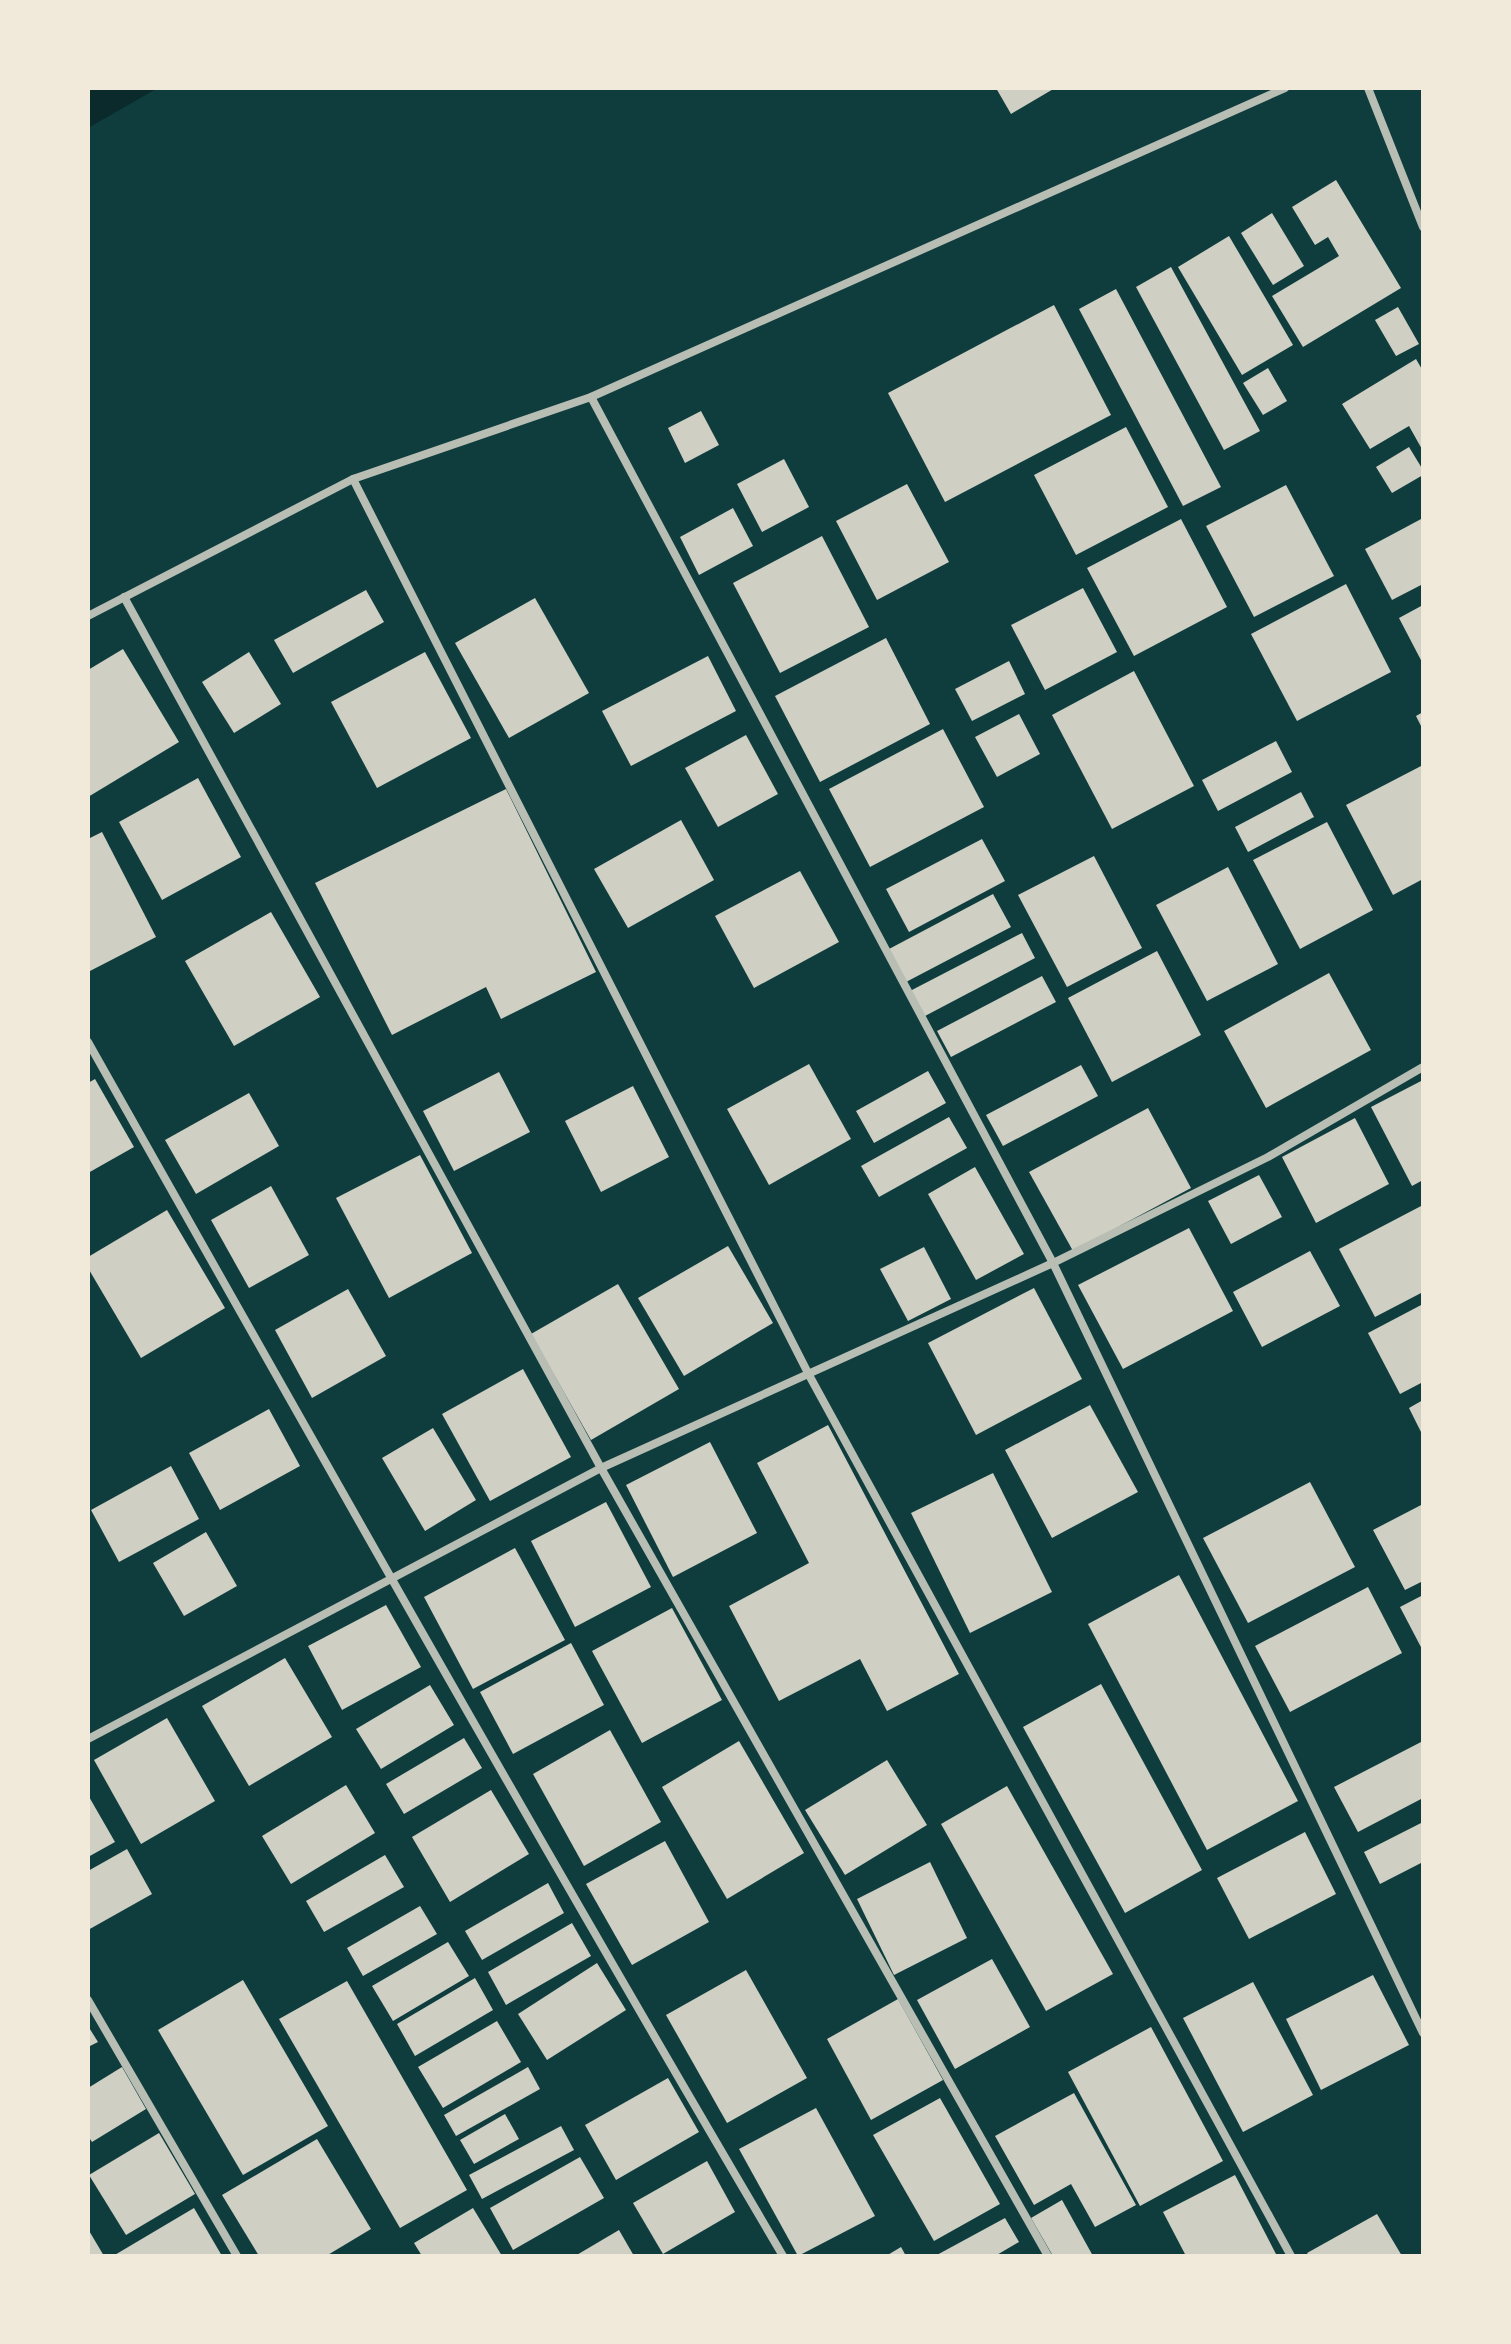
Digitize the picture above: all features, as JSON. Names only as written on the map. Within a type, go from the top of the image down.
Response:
[{"type":"street","points":[[88,616],[353,479],[591,397],[1285,88]]},
{"type":"street","points":[[1368,88],[1423,227]]},
{"type":"street","points":[[591,397],[1053,1263],[1423,2033]]},
{"type":"street","points":[[353,479],[809,1375],[1291,2256]]},
{"type":"street","points":[[124,597],[601,1468],[1048,2256]]},
{"type":"street","points":[[88,1042],[391,1580],[783,2256]]},
{"type":"street","points":[[88,1739],[601,1468],[1053,1263],[1268,1157],[1423,1067]]},
{"type":"street","points":[[88,2000],[237,2256]]},
{"type":"water","points":[[88,88],[158,88],[88,128]]},
{"type":"building","points":[[996,88],[1055,88],[1011,114]]},
{"type":"building","points":[[1336,180],[1401,288],[1303,347],[1272,296],[1339,256],[1328,237],[1315,245],[1292,207]]},
{"type":"building","points":[[1272,213],[1304,266],[1273,285],[1241,233]]},
{"type":"building","points":[[1229,236],[1293,345],[1242,375],[1178,267]]},
{"type":"building","points":[[1171,267],[1260,431],[1224,450],[1136,287]]},
{"type":"building","points":[[1116,289],[1221,487],[1183,506],[1079,309]]},
{"type":"building","points":[[1054,305],[1111,415],[945,502],[888,393]]},
{"type":"building","points":[[1398,307],[1419,344],[1396,356],[1375,320]]},
{"type":"building","points":[[1416,359],[1423,371],[1423,451],[1409,426],[1370,449],[1342,404]]},
{"type":"building","points":[[1268,368],[1287,401],[1263,415],[1243,383]]},
{"type":"building","points":[[701,411],[719,445],[685,463],[668,428]]},
{"type":"building","points":[[1126,427],[1168,507],[1076,555],[1034,475]]},
{"type":"building","points":[[1409,447],[1423,475],[1392,493],[1376,467]]},
{"type":"building","points":[[784,459],[809,507],[762,532],[737,484]]},
{"type":"building","points":[[907,484],[949,562],[877,600],[836,521]]},
{"type":"building","points":[[1286,485],[1334,576],[1254,617],[1206,526]]},
{"type":"building","points":[[733,508],[753,546],[699,575],[680,537]]},
{"type":"building","points":[[1423,518],[1423,584],[1392,600],[1365,549]]},
{"type":"building","points":[[1181,519],[1227,607],[1134,656],[1087,568]]},
{"type":"building","points":[[822,536],[869,627],[780,673],[733,583]]},
{"type":"building","points":[[1346,584],[1391,672],[1297,721],[1251,634]]},
{"type":"building","points":[[1083,588],[1117,652],[1045,690],[1011,625]]},
{"type":"building","points":[[366,590],[384,622],[293,673],[274,640]]},
{"type":"building","points":[[535,598],[589,693],[509,738],[455,643]]},
{"type":"building","points":[[1423,605],[1423,664],[1399,618]]},
{"type":"building","points":[[886,638],[930,724],[820,782],[775,696]]},
{"type":"building","points":[[123,649],[179,742],[88,797],[88,670]]},
{"type":"building","points":[[249,652],[281,704],[234,733],[202,682]]},
{"type":"building","points":[[425,652],[471,738],[377,788],[331,702]]},
{"type":"building","points":[[708,656],[736,711],[631,766],[602,711]]},
{"type":"building","points":[[1009,661],[1025,694],[972,721],[955,689]]},
{"type":"building","points":[[1134,671],[1194,786],[1112,829],[1052,715]]},
{"type":"building","points":[[1423,712],[1423,730],[1416,716]]},
{"type":"building","points":[[1019,714],[1040,754],[997,777],[975,737]]},
{"type":"building","points":[[943,729],[984,807],[870,867],[829,789]]},
{"type":"building","points":[[746,735],[778,794],[718,827],[685,768]]},
{"type":"building","points":[[1276,741],[1292,772],[1218,811],[1202,780]]},
{"type":"building","points":[[1423,765],[1423,879],[1393,895],[1346,805]]},
{"type":"building","points":[[198,778],[241,857],[162,900],[119,822]]},
{"type":"building","points":[[506,789],[596,972],[501,1019],[486,987],[392,1035],[315,883]]},
{"type":"building","points":[[1301,792],[1314,817],[1248,852],[1235,827]]},
{"type":"building","points":[[681,820],[714,880],[628,928],[594,869]]},
{"type":"building","points":[[1327,822],[1373,910],[1300,949],[1253,860]]},
{"type":"building","points":[[102,832],[156,937],[88,972],[88,839]]},
{"type":"building","points":[[982,839],[1005,881],[909,932],[886,889]]},
{"type":"building","points":[[1094,856],[1142,948],[1067,987],[1018,895]]},
{"type":"building","points":[[1228,867],[1278,964],[1207,1001],[1156,905]]},
{"type":"building","points":[[800,871],[839,942],[754,988],[715,916]]},
{"type":"building","points":[[993,894],[1011,927],[906,982],[889,949]]},
{"type":"building","points":[[271,912],[320,997],[234,1046],[185,961]]},
{"type":"building","points":[[1022,933],[1035,958],[925,1016],[910,991]]},
{"type":"building","points":[[1157,951],[1201,1035],[1112,1082],[1068,998]]},
{"type":"building","points":[[1329,973],[1371,1050],[1266,1108],[1224,1031]]},
{"type":"building","points":[[1042,976],[1056,1002],[951,1057],[937,1031]]},
{"type":"building","points":[[809,1064],[851,1139],[769,1185],[727,1109]]},
{"type":"building","points":[[1081,1065],[1098,1096],[1003,1146],[986,1115]]},
{"type":"building","points":[[928,1071],[946,1103],[874,1143],[856,1111]]},
{"type":"building","points":[[499,1072],[530,1132],[454,1171],[423,1111]]},
{"type":"building","points":[[95,1079],[134,1147],[88,1173],[88,1083]]},
{"type":"building","points":[[1423,1080],[1423,1180],[1412,1186],[1371,1107]]},
{"type":"building","points":[[633,1086],[669,1157],[601,1192],[565,1121]]},
{"type":"building","points":[[249,1093],[279,1146],[196,1194],[165,1140]]},
{"type":"building","points":[[1148,1108],[1191,1188],[1073,1251],[1029,1172]]},
{"type":"building","points":[[949,1117],[967,1148],[879,1197],[861,1166]]},
{"type":"building","points":[[1355,1118],[1389,1184],[1316,1223],[1282,1157]]},
{"type":"building","points":[[420,1155],[472,1253],[389,1298],[336,1198]]},
{"type":"building","points":[[975,1167],[1024,1254],[976,1280],[928,1194]]},
{"type":"building","points":[[1259,1175],[1282,1217],[1231,1244],[1208,1201]]},
{"type":"building","points":[[271,1186],[309,1255],[249,1288],[211,1220]]},
{"type":"building","points":[[1423,1205],[1423,1292],[1375,1317],[1339,1249]]},
{"type":"building","points":[[167,1210],[225,1308],[141,1358],[88,1268],[88,1257]]},
{"type":"building","points":[[1189,1228],[1233,1311],[1123,1369],[1078,1285]]},
{"type":"building","points":[[728,1246],[773,1323],[684,1376],[638,1298]]},
{"type":"building","points":[[924,1247],[951,1299],[908,1321],[880,1269]]},
{"type":"building","points":[[1310,1251],[1340,1306],[1262,1347],[1233,1292]]},
{"type":"building","points":[[618,1284],[679,1389],[591,1440],[531,1334]]},
{"type":"building","points":[[1034,1288],[1082,1379],[976,1435],[928,1343]]},
{"type":"building","points":[[348,1289],[386,1356],[312,1398],[275,1330]]},
{"type":"building","points":[[1423,1304],[1423,1382],[1400,1394],[1368,1333]]},
{"type":"building","points":[[523,1369],[571,1457],[490,1501],[442,1414]]},
{"type":"building","points":[[1423,1400],[1423,1436],[1409,1408]]},
{"type":"building","points":[[1090,1405],[1138,1492],[1052,1538],[1005,1450]]},
{"type":"building","points":[[269,1409],[300,1466],[220,1510],[189,1453]]},
{"type":"building","points":[[828,1425],[959,1674],[887,1711],[860,1659],[779,1701],[729,1606],[809,1563],[757,1463]]},
{"type":"building","points":[[433,1428],[476,1500],[425,1531],[382,1458]]},
{"type":"building","points":[[710,1442],[757,1533],[673,1577],[626,1485]]},
{"type":"building","points":[[171,1466],[199,1519],[119,1562],[91,1510]]},
{"type":"building","points":[[993,1473],[1052,1592],[970,1633],[911,1513]]},
{"type":"building","points":[[1310,1482],[1355,1567],[1248,1623],[1203,1538]]},
{"type":"building","points":[[606,1502],[651,1587],[575,1627],[531,1541]]},
{"type":"building","points":[[1423,1504],[1423,1581],[1405,1590],[1373,1530]]},
{"type":"building","points":[[206,1532],[237,1586],[184,1616],[153,1563]]},
{"type":"building","points":[[515,1548],[565,1640],[473,1689],[424,1597]]},
{"type":"building","points":[[1179,1575],[1298,1801],[1207,1850],[1088,1624]]},
{"type":"building","points":[[1368,1587],[1402,1653],[1290,1712],[1255,1646]]},
{"type":"building","points":[[1423,1595],[1423,1651],[1400,1607]]},
{"type":"building","points":[[386,1605],[421,1667],[342,1710],[308,1646]]},
{"type":"building","points":[[672,1608],[722,1700],[642,1743],[592,1651]]},
{"type":"building","points":[[571,1643],[604,1705],[513,1754],[480,1692]]},
{"type":"building","points":[[285,1658],[332,1737],[249,1786],[202,1706]]},
{"type":"building","points":[[1101,1684],[1202,1870],[1125,1913],[1023,1727]]},
{"type":"building","points":[[430,1685],[454,1725],[381,1769],[356,1729]]},
{"type":"building","points":[[167,1718],[215,1801],[141,1844],[94,1760]]},
{"type":"building","points":[[610,1730],[661,1822],[584,1866],[533,1774]]},
{"type":"building","points":[[464,1738],[482,1768],[404,1814],[386,1784]]},
{"type":"building","points":[[739,1741],[804,1853],[727,1899],[662,1787]]},
{"type":"building","points":[[1423,1741],[1423,1798],[1358,1832],[1334,1787]]},
{"type":"building","points":[[887,1760],[927,1825],[845,1875],[805,1810]]},
{"type":"building","points":[[346,1785],[375,1833],[291,1884],[262,1836]]},
{"type":"building","points":[[1007,1786],[1113,1974],[1046,2011],[941,1824]]},
{"type":"building","points":[[491,1790],[529,1854],[450,1902],[412,1837]]},
{"type":"building","points":[[88,1795],[115,1842],[88,1857]]},
{"type":"building","points":[[1423,1822],[1423,1862],[1380,1884],[1364,1852]]},
{"type":"building","points":[[1305,1832],[1336,1894],[1249,1939],[1217,1878]]},
{"type":"building","points":[[665,1841],[709,1922],[632,1965],[586,1884]]},
{"type":"building","points":[[127,1849],[152,1894],[88,1930],[88,1871]]},
{"type":"building","points":[[385,1855],[404,1887],[324,1932],[306,1901]]},
{"type":"building","points":[[930,1862],[967,1938],[894,1975],[857,1899]]},
{"type":"building","points":[[548,1883],[564,1913],[482,1960],[465,1931]]},
{"type":"building","points":[[420,1906],[437,1934],[363,1976],[347,1948]]},
{"type":"building","points":[[572,1923],[591,1956],[506,2005],[488,1972]]},
{"type":"building","points":[[448,1942],[469,1976],[393,2021],[372,1986]]},
{"type":"building","points":[[992,1959],[1030,2027],[955,2069],[917,2000]]},
{"type":"building","points":[[597,1963],[626,2010],[547,2060],[518,2014]]},
{"type":"building","points":[[746,1970],[807,2078],[727,2123],[666,2015]]},
{"type":"building","points":[[1373,1975],[1409,2045],[1321,2090],[1286,2019]]},
{"type":"building","points":[[475,1978],[493,2010],[415,2056],[397,2024]]},
{"type":"building","points":[[243,1980],[328,2126],[243,2175],[158,2030]]},
{"type":"building","points":[[347,1981],[467,2190],[400,2228],[279,2019]]},
{"type":"building","points":[[1253,1982],[1313,2095],[1243,2132],[1183,2018]]},
{"type":"building","points":[[898,1999],[943,2080],[871,2120],[827,2039]]},
{"type":"building","points":[[497,2021],[521,2062],[443,2108],[418,2067]]},
{"type":"building","points":[[88,2026],[98,2042],[88,2047]]},
{"type":"building","points":[[1151,2027],[1223,2161],[1140,2206],[1068,2072]]},
{"type":"building","points":[[122,2067],[146,2109],[92,2142],[88,2136],[88,2088]]},
{"type":"building","points":[[528,2067],[540,2089],[456,2136],[444,2115]]},
{"type":"building","points":[[668,2078],[699,2132],[616,2180],[585,2125]]},
{"type":"building","points":[[1074,2093],[1136,2205],[1095,2227],[1071,2184],[1034,2205],[995,2136]]},
{"type":"building","points":[[940,2098],[1000,2204],[934,2241],[873,2135]]},
{"type":"building","points":[[816,2108],[875,2216],[798,2256],[739,2149]]},
{"type":"building","points":[[505,2114],[519,2139],[474,2164],[460,2140]]},
{"type":"building","points":[[561,2126],[574,2150],[482,2199],[469,2175]]},
{"type":"building","points":[[159,2133],[195,2194],[126,2235],[89,2175]]},
{"type":"building","points":[[317,2139],[371,2229],[326,2256],[259,2256],[222,2195]]},
{"type":"building","points":[[580,2157],[604,2198],[513,2250],[490,2208]]},
{"type":"building","points":[[707,2161],[735,2212],[663,2254],[633,2203]]},
{"type":"building","points":[[1235,2175],[1277,2256],[1186,2256],[1163,2212]]},
{"type":"building","points":[[1062,2200],[1093,2256],[1053,2256],[1031,2218]]},
{"type":"building","points":[[194,2208],[222,2256],[113,2256]]},
{"type":"building","points":[[473,2208],[502,2256],[422,2256],[414,2243]]},
{"type":"building","points":[[1377,2214],[1402,2256],[1309,2256],[1307,2253]]},
{"type":"building","points":[[1005,2218],[1019,2242],[995,2256],[935,2256]]},
{"type":"building","points":[[88,2229],[104,2256],[88,2256]]},
{"type":"building","points":[[619,2230],[634,2256],[575,2256]]},
{"type":"building","points":[[901,2247],[906,2256],[886,2256]]}]
